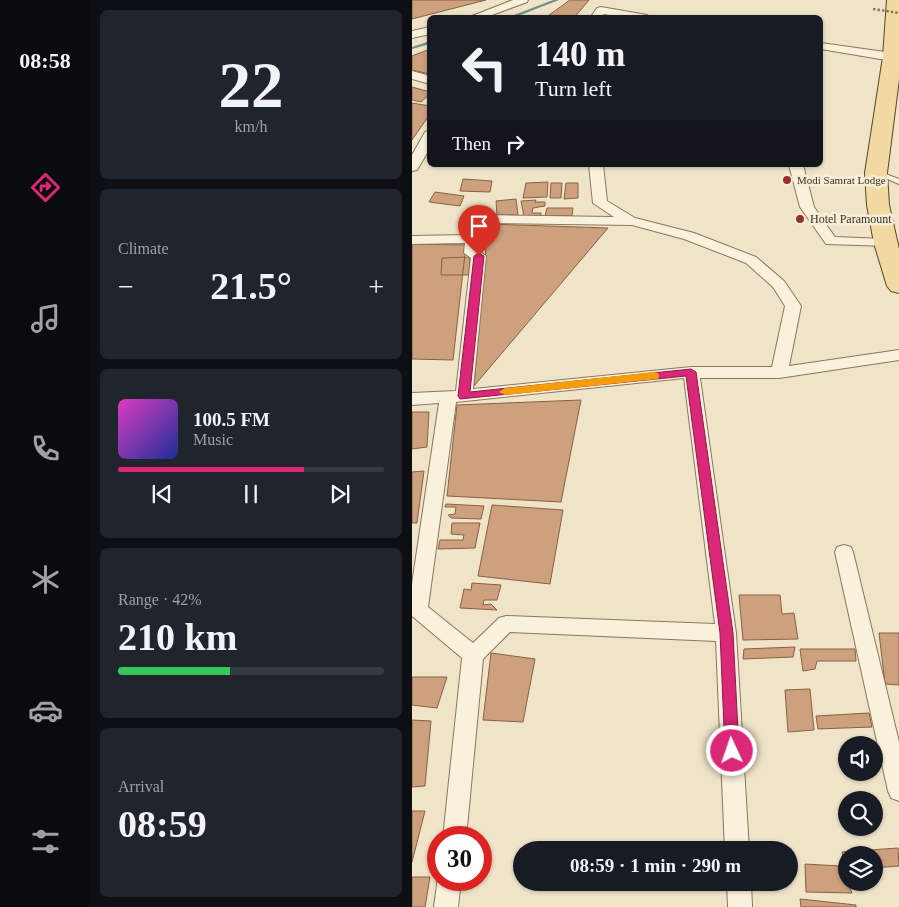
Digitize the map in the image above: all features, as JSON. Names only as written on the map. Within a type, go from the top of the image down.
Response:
[{"type":"main road","points":[[896,0],[892,57],[876,159],[876,173],[878,205],[884,243],[898,286]]},
{"type":"street","points":[[480,15],[523,0]]},
{"type":"street","points":[[597,15],[601,10],[630,15]]},
{"type":"street","points":[[412,35],[427,31]]},
{"type":"street","points":[[823,46],[892,57]]},
{"type":"street","points":[[412,75],[427,79]]},
{"type":"street","points":[[412,167],[427,140]]},
{"type":"street","points":[[596,167],[600,204],[632,221],[689,236],[751,260],[778,284],[793,306],[779,372]]},
{"type":"street","points":[[797,167],[807,207],[831,241],[884,243]]},
{"type":"street","points":[[474,655],[418,610],[479,256],[472,253],[474,222],[483,219],[632,221]]},
{"type":"street","points":[[412,240],[473,238]]},
{"type":"street","points":[[412,399],[691,372],[779,372],[898,355]]},
{"type":"street","points":[[691,372],[726,633],[737,841]]},
{"type":"street","points":[[844,552],[898,791]]},
{"type":"street","points":[[455,826],[474,655],[506,624],[726,633]]},
{"type":"street","points":[[446,907],[448,891]]},
{"type":"street","points":[[739,891],[740,907]]},
{"type":"lane","points":[[876,173],[898,182]]},
{"type":"path","points":[[873,9],[898,13]]},
{"type":"building","points":[[412,0],[486,0],[427,15],[412,19]]},
{"type":"building","points":[[570,0],[589,0],[576,15],[549,15]]},
{"type":"building","points":[[427,50],[427,73],[412,70],[412,56]]},
{"type":"building","points":[[412,87],[427,91],[427,97],[421,102],[412,100]]},
{"type":"building","points":[[412,103],[427,106],[427,118],[412,140]]},
{"type":"building","points":[[463,179],[492,181],[490,192],[460,191]]},
{"type":"building","points":[[548,182],[547,197],[523,198],[526,183]]},
{"type":"building","points":[[551,183],[562,183],[561,198],[550,198]]},
{"type":"building","points":[[566,183],[578,183],[578,198],[564,199]]},
{"type":"building","points":[[435,192],[464,196],[460,206],[429,202]]},
{"type":"building","points":[[516,199],[518,215],[497,215],[496,201]]},
{"type":"building","points":[[536,200],[535,202],[545,202],[545,206],[533,208],[532,213],[541,213],[541,217],[524,217],[521,201]]},
{"type":"building","points":[[547,208],[573,208],[572,216],[545,216]]},
{"type":"building","points":[[488,224],[608,228],[474,386]]},
{"type":"building","points":[[412,244],[466,245],[453,360],[412,359]]},
{"type":"building","points":[[470,257],[469,275],[441,275],[442,258]]},
{"type":"building","points":[[581,400],[561,502],[447,496],[457,405]]},
{"type":"building","points":[[412,412],[429,412],[427,447],[412,449]]},
{"type":"building","points":[[424,471],[417,523],[412,523],[412,472]]},
{"type":"building","points":[[446,504],[484,506],[481,519],[451,518],[448,515],[455,514],[456,507],[445,507]]},
{"type":"building","points":[[492,505],[563,510],[550,584],[478,576]]},
{"type":"building","points":[[452,523],[480,523],[475,548],[438,549],[440,540],[463,540],[464,535],[451,534]]},
{"type":"building","points":[[472,583],[501,585],[497,600],[484,600],[483,605],[491,604],[497,610],[460,608],[464,589],[471,590]]},
{"type":"building","points":[[739,595],[780,595],[782,614],[794,613],[798,639],[743,640]]},
{"type":"building","points":[[879,633],[899,633],[899,685],[885,684]]},
{"type":"building","points":[[795,647],[793,657],[743,659],[744,649]]},
{"type":"building","points":[[800,649],[855,649],[856,661],[817,661],[815,669],[803,671]]},
{"type":"building","points":[[491,653],[535,659],[523,722],[483,720]]},
{"type":"building","points":[[412,677],[447,677],[437,708],[412,705]]},
{"type":"building","points":[[810,689],[814,730],[788,732],[785,690]]},
{"type":"building","points":[[869,713],[872,727],[818,729],[816,716]]},
{"type":"building","points":[[412,720],[431,721],[425,786],[412,787]]},
{"type":"building","points":[[412,811],[425,811],[412,862]]},
{"type":"building","points":[[898,848],[899,866],[883,867],[883,849]]},
{"type":"building","points":[[805,864],[838,866],[838,891],[851,891],[852,893],[806,892]]},
{"type":"building","points":[[412,877],[427,877],[428,891],[425,907],[412,907]]},
{"type":"building","points":[[800,899],[856,905],[856,907],[801,907]]},
{"type":"waterway","points":[[516,15],[557,0]]},
{"type":"waterway","points":[[412,48],[427,43]]},
{"type":"slow traffic","points":[[505,392],[654,376]]},
{"type":"place","name":"Modi Samrat Lodge","points":[[787,180]]},
{"type":"place","name":"Hotel Paramount","points":[[800,219]]},
{"type":"route","points":[[479,256],[464,396],[691,372],[726,633],[732,751]]}]
